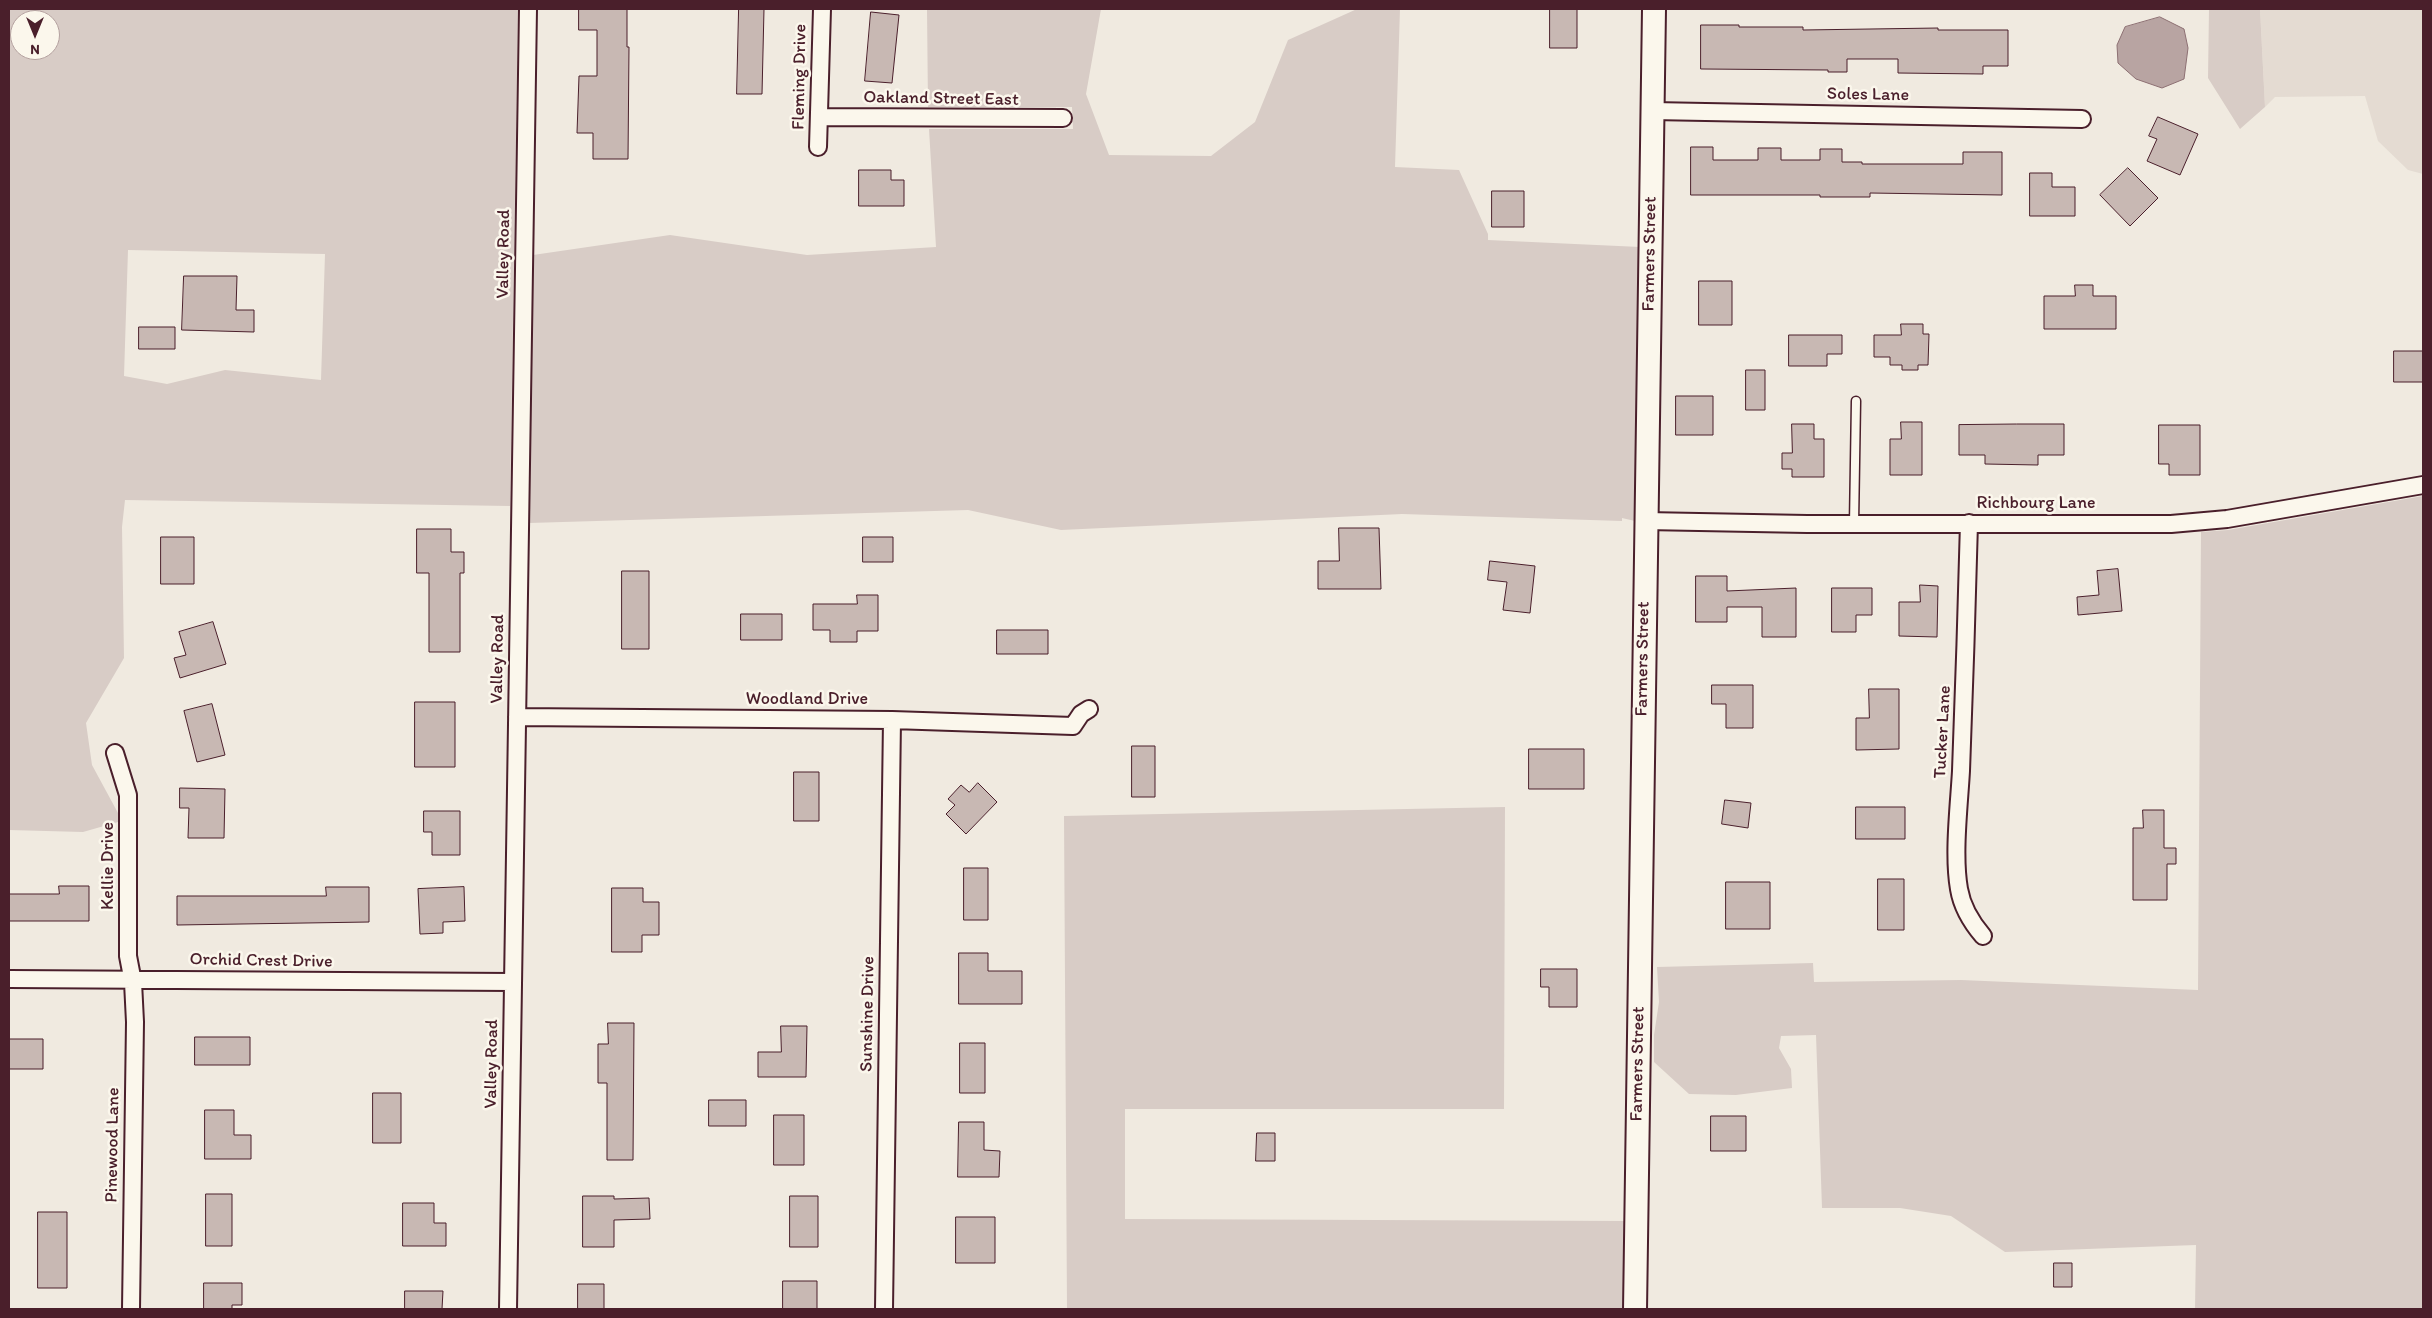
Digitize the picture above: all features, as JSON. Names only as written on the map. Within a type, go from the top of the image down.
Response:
[{"type":"street","name":"Valley Road","points":[[508,1309],[528,9]]},
{"type":"street","name":"Fleming Drive","points":[[818,147],[822,9]]},
{"type":"street","name":"Farmers Street","points":[[1635,1309],[1645,522],[1654,9]]},
{"type":"street","name":"Soles Lane","points":[[1652,111],[2082,119]]},
{"type":"street","name":"Oakland Street East","points":[[819,118],[1064,118]]},
{"type":"street","name":"Richbourg Lane","points":[[1645,522],[2171,524],[2227,519],[2423,485]]},
{"type":"street","name":"Tucker Lane","points":[[1969,523],[1958,872],[1959,888],[1964,908],[1974,926],[1983,936]]},
{"type":"street","name":"Woodland Drive","points":[[517,717],[892,720],[1038,723],[1064,727],[1073,726],[1081,714],[1089,709]]},
{"type":"street","name":"Sunshine Drive","points":[[884,1309],[892,720]]},
{"type":"street","name":"Kellie Drive","points":[[115,753],[128,795],[128,956],[133,982]]},
{"type":"street","name":"Orchid Crest Drive","points":[[9,979],[133,982],[513,982]]},
{"type":"street","name":"Pinewood Lane","points":[[131,1309],[135,1022],[133,982]]},
{"type":"lane","points":[[1854,524],[1856,401]]},
{"type":"shaded area","points":[[9,9],[518,9],[510,506],[125,500],[122,527],[124,658],[86,723],[92,765],[118,813],[118,822],[83,832],[9,830]],"holes":[[[128,250],[325,254],[321,380],[225,370],[167,384],[124,376]]]},
{"type":"shaded area","points":[[927,9],[1101,9],[1086,94],[1109,155],[1211,156],[1255,122],[1288,40],[1357,9],[1400,9],[1395,167],[1459,170],[1488,234],[1488,240],[1640,247],[1635,521],[1622,518],[1622,521],[1402,514],[1061,530],[968,510],[529,523],[533,255],[670,235],[807,255],[936,247],[929,129],[1073,129],[1072,107],[928,107]]},
{"type":"shaded area","points":[[2209,9],[2260,9],[2265,107],[2240,129],[2208,78]]},
{"type":"shaded area","points":[[2260,9],[2423,9],[2423,174],[2408,170],[2378,141],[2365,96],[2275,97],[2265,107]]},
{"type":"shaded area","points":[[2160,17],[2184,29],[2188,48],[2184,79],[2162,88],[2136,79],[2118,63],[2117,45],[2125,27]]},
{"type":"shaded area","points":[[2423,496],[2423,1309],[2195,1309],[2196,1245],[2005,1252],[1951,1216],[1900,1208],[1822,1208],[1816,1035],[1781,1036],[1779,1048],[1791,1069],[1792,1088],[1736,1095],[1689,1094],[1654,1062],[1654,1035],[1659,1002],[1657,967],[1813,963],[1814,982],[1961,980],[2198,990],[2201,532],[2228,530]]},
{"type":"shaded area","points":[[1505,807],[1504,1109],[1125,1109],[1125,1219],[1626,1221],[1625,1309],[1067,1309],[1064,816]]},
{"type":"building","points":[[579,9],[627,9],[627,47],[629,47],[628,159],[593,159],[593,133],[577,133],[579,76],[597,76],[597,30],[579,30]]},
{"type":"building","points":[[739,9],[764,9],[762,94],[737,94]]},
{"type":"building","points":[[1550,9],[1577,9],[1577,48],[1550,48]]},
{"type":"building","points":[[871,12],[899,15],[892,83],[865,81]]},
{"type":"building","points":[[1701,25],[1803,27],[1803,30],[1938,28],[1938,30],[2008,30],[2008,66],[1983,66],[1983,74],[1898,73],[1898,59],[1847,59],[1847,72],[1828,72],[1828,70],[1701,69]]},
{"type":"building","points":[[2158,117],[2198,134],[2180,175],[2147,161],[2157,139],[2149,136]]},
{"type":"building","points":[[1691,147],[1713,147],[1713,160],[1758,160],[1758,148],[1781,148],[1781,160],[1820,160],[1820,149],[1842,149],[1842,162],[1862,162],[1862,164],[1963,164],[1963,152],[2002,152],[2002,195],[1870,193],[1870,197],[1820,197],[1820,195],[1691,195]]},
{"type":"building","points":[[2128,168],[2158,198],[2130,226],[2100,195]]},
{"type":"building","points":[[859,170],[891,170],[891,180],[904,180],[904,206],[859,206]]},
{"type":"building","points":[[2030,173],[2052,173],[2052,187],[2075,187],[2075,216],[2030,216]]},
{"type":"building","points":[[1492,191],[1524,191],[1524,227],[1492,227]]},
{"type":"building","points":[[184,276],[237,276],[236,310],[254,310],[254,332],[182,330]]},
{"type":"building","points":[[1699,281],[1732,281],[1732,325],[1699,325]]},
{"type":"building","points":[[2075,285],[2093,285],[2093,296],[2116,296],[2116,329],[2044,329],[2044,296],[2075,296]]},
{"type":"building","points":[[1901,324],[1923,324],[1923,334],[1929,334],[1928,365],[1918,365],[1918,370],[1902,370],[1902,365],[1890,365],[1890,357],[1874,357],[1874,335],[1901,335]]},
{"type":"building","points":[[139,327],[175,327],[175,349],[139,349]]},
{"type":"building","points":[[1789,335],[1842,335],[1842,354],[1827,354],[1827,366],[1789,366]]},
{"type":"building","points":[[2394,351],[2423,351],[2423,382],[2394,382]]},
{"type":"building","points":[[1746,370],[1765,370],[1765,410],[1746,410]]},
{"type":"building","points":[[1676,396],[1713,396],[1713,435],[1676,435]]},
{"type":"building","points":[[1901,422],[1922,422],[1922,475],[1890,475],[1890,439],[1901,439]]},
{"type":"building","points":[[1792,424],[1814,424],[1814,439],[1824,439],[1824,477],[1792,477],[1792,469],[1782,469],[1782,453],[1792,453]]},
{"type":"building","points":[[2064,424],[2064,455],[2038,455],[2038,465],[1985,464],[1985,455],[1959,455],[1959,425]]},
{"type":"building","points":[[2159,425],[2200,425],[2200,475],[2169,475],[2169,464],[2159,464]]},
{"type":"building","points":[[1339,528],[1379,528],[1381,589],[1318,589],[1318,561],[1339,561]]},
{"type":"building","points":[[417,529],[451,529],[451,552],[464,552],[464,573],[460,573],[460,652],[429,652],[429,573],[417,573]]},
{"type":"building","points":[[161,537],[194,537],[194,584],[161,584]]},
{"type":"building","points":[[863,537],[893,537],[893,562],[863,562]]},
{"type":"building","points":[[1490,561],[1535,566],[1530,613],[1503,610],[1507,582],[1488,580]]},
{"type":"building","points":[[2118,569],[2122,611],[2078,615],[2077,597],[2099,595],[2097,571]]},
{"type":"building","points":[[622,571],[649,571],[649,649],[622,649]]},
{"type":"building","points":[[1696,576],[1727,576],[1727,591],[1796,588],[1796,637],[1762,637],[1762,607],[1727,607],[1727,622],[1696,622]]},
{"type":"building","points":[[1920,585],[1938,586],[1937,637],[1899,636],[1899,602],[1920,602]]},
{"type":"building","points":[[1832,588],[1872,588],[1872,615],[1856,615],[1856,632],[1832,632]]},
{"type":"building","points":[[857,595],[878,595],[878,631],[857,631],[857,642],[830,642],[830,630],[813,630],[813,604],[857,604]]},
{"type":"building","points":[[741,614],[782,614],[782,640],[741,640]]},
{"type":"building","points":[[213,622],[226,664],[180,678],[174,658],[186,655],[179,632]]},
{"type":"building","points":[[997,630],[1048,630],[1048,654],[997,654]]},
{"type":"building","points":[[1712,685],[1753,685],[1753,728],[1726,728],[1726,704],[1712,704]]},
{"type":"building","points":[[1869,689],[1899,689],[1899,749],[1856,750],[1856,718],[1869,718]]},
{"type":"building","points":[[415,702],[455,702],[455,767],[415,767]]},
{"type":"building","points":[[212,704],[225,755],[197,762],[184,711]]},
{"type":"building","points":[[1132,746],[1155,746],[1155,797],[1132,797]]},
{"type":"building","points":[[1529,749],[1584,749],[1584,789],[1529,789]]},
{"type":"building","points":[[794,772],[819,772],[819,821],[794,821]]},
{"type":"building","points":[[978,783],[997,802],[966,834],[946,814],[955,805],[948,799],[961,785],[969,792]]},
{"type":"building","points":[[180,788],[225,789],[224,838],[188,838],[189,808],[180,808]]},
{"type":"building","points":[[1725,800],[1751,803],[1748,828],[1722,824]]},
{"type":"building","points":[[1856,807],[1905,807],[1905,839],[1856,839]]},
{"type":"building","points":[[2143,810],[2164,810],[2164,848],[2176,848],[2176,864],[2167,864],[2167,900],[2133,900],[2133,828],[2143,828]]},
{"type":"building","points":[[424,811],[460,811],[460,855],[432,855],[432,832],[424,832]]},
{"type":"building","points":[[964,868],[988,868],[988,920],[964,920]]},
{"type":"building","points":[[1878,879],[1904,879],[1904,930],[1878,930]]},
{"type":"building","points":[[1726,882],[1770,882],[1770,929],[1726,929]]},
{"type":"building","points":[[59,886],[89,886],[89,921],[9,921],[9,894],[59,894]]},
{"type":"building","points":[[326,887],[369,887],[369,922],[177,925],[177,896],[326,896]]},
{"type":"building","points":[[464,887],[465,921],[443,922],[443,933],[420,934],[418,889]]},
{"type":"building","points":[[612,888],[643,888],[643,902],[659,902],[659,935],[642,935],[642,952],[612,952]]},
{"type":"building","points":[[959,953],[988,953],[988,971],[1022,971],[1022,1004],[959,1004]]},
{"type":"building","points":[[1541,969],[1577,969],[1577,1007],[1549,1007],[1549,987],[1541,987]]},
{"type":"building","points":[[608,1023],[634,1023],[633,1160],[607,1160],[607,1083],[598,1083],[598,1044],[608,1044]]},
{"type":"building","points":[[781,1026],[807,1026],[806,1077],[758,1077],[758,1052],[781,1052]]},
{"type":"building","points":[[195,1037],[250,1037],[250,1065],[195,1065]]},
{"type":"building","points":[[9,1039],[43,1039],[43,1069],[9,1069]]},
{"type":"building","points":[[960,1043],[985,1043],[985,1093],[960,1093]]},
{"type":"building","points":[[373,1093],[401,1093],[401,1143],[373,1143]]},
{"type":"building","points":[[709,1100],[746,1100],[746,1126],[709,1126]]},
{"type":"building","points":[[205,1110],[234,1110],[234,1135],[251,1135],[251,1159],[205,1159]]},
{"type":"building","points":[[774,1115],[804,1115],[804,1165],[774,1165]]},
{"type":"building","points":[[1711,1116],[1746,1116],[1746,1151],[1711,1151]]},
{"type":"building","points":[[959,1122],[984,1122],[984,1150],[1000,1151],[999,1177],[958,1177]]},
{"type":"building","points":[[1257,1133],[1275,1133],[1275,1161],[1256,1161]]},
{"type":"building","points":[[206,1194],[232,1194],[232,1246],[206,1246]]},
{"type":"building","points":[[583,1196],[614,1196],[614,1199],[649,1198],[650,1219],[614,1220],[614,1247],[583,1247]]},
{"type":"building","points":[[790,1196],[818,1196],[818,1247],[790,1247]]},
{"type":"building","points":[[403,1203],[434,1203],[434,1223],[446,1223],[446,1246],[403,1246]]},
{"type":"building","points":[[38,1212],[67,1212],[67,1288],[38,1288]]},
{"type":"building","points":[[956,1217],[995,1217],[995,1263],[956,1263]]},
{"type":"building","points":[[2054,1263],[2072,1263],[2072,1287],[2054,1287]]},
{"type":"building","points":[[783,1281],[817,1281],[817,1309],[783,1309]]},
{"type":"building","points":[[204,1283],[242,1283],[242,1305],[232,1305],[232,1309],[204,1309]]},
{"type":"building","points":[[578,1284],[604,1284],[604,1309],[578,1309]]},
{"type":"building","points":[[405,1291],[443,1291],[442,1309],[405,1309]]}]
